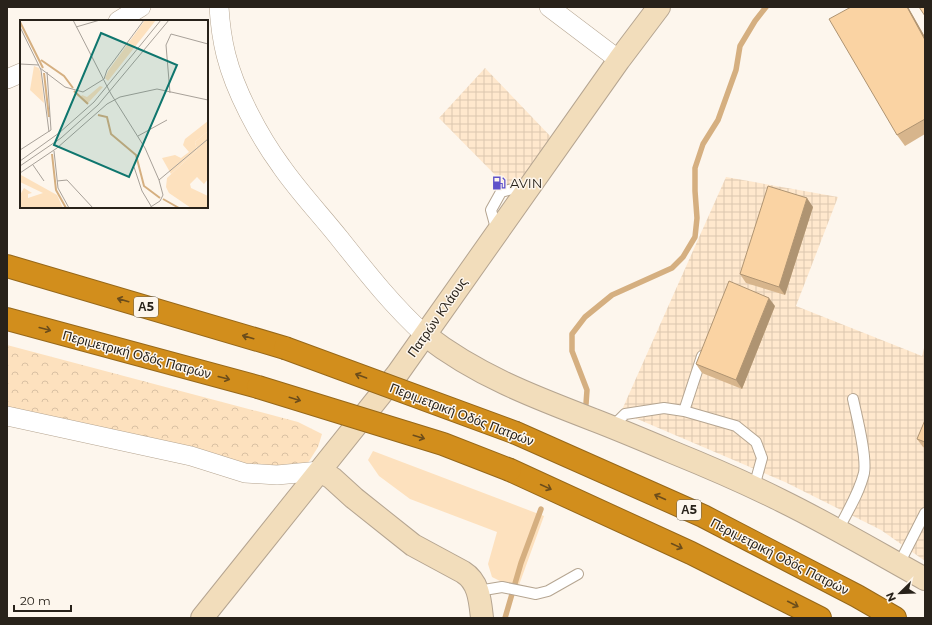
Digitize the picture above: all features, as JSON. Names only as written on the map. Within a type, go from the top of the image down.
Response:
[{"type":"highway","name":"Περιμετρική Οδός Πατρών","points":[[7,266],[285,348],[516,433],[703,516],[858,596],[895,618]]},
{"type":"highway","name":"Περιμετρική Οδός Πατρών","points":[[7,319],[258,387],[443,444],[510,470],[691,553],[820,618]]},
{"type":"street","points":[[120,20],[141,7]]},
{"type":"street","points":[[219,7],[222,34],[229,67],[244,102],[270,150],[296,186],[380,289],[425,335],[484,374],[550,403],[612,427],[754,487],[838,530],[925,579]]},
{"type":"street","points":[[549,7],[619,60]]},
{"type":"street","name":"Πατρών Κλάους","points":[[202,618],[398,373],[619,60],[659,7]]},
{"type":"street","points":[[7,79],[20,73]]},
{"type":"street","points":[[7,416],[191,456],[245,473],[277,475],[320,471],[332,478],[354,498],[413,545],[466,574],[474,582],[478,591],[482,618]]},
{"type":"lane","points":[[684,411],[705,345]]},
{"type":"lane","points":[[838,530],[856,494],[864,472],[863,452],[853,399]]},
{"type":"lane","points":[[612,427],[625,414],[664,408],[684,411],[736,426],[756,442],[762,458],[754,487]]},
{"type":"lane","points":[[898,564],[925,513]]},
{"type":"lane","points":[[478,591],[502,587],[520,592],[541,594],[578,574]]},
{"type":"shaded area","points":[[485,68],[553,139],[514,194],[439,118]]},
{"type":"shaded area","points":[[726,177],[838,197],[796,306],[922,356],[925,344],[925,561],[881,530],[785,482],[621,412]]},
{"type":"green space","points":[[7,345],[298,422],[322,434],[318,447],[306,466],[252,466],[7,408]]},
{"type":"green space","points":[[373,451],[544,516],[519,585],[504,583],[492,577],[488,564],[497,532],[410,499],[379,476],[368,460]]},
{"type":"building","points":[[851,7],[907,7],[925,40],[925,119],[897,135],[829,19]]},
{"type":"building","points":[[919,7],[925,7],[925,16]]},
{"type":"building","points":[[768,186],[807,198],[779,287],[740,274]]},
{"type":"building","points":[[729,281],[769,298],[736,380],[696,364]]},
{"type":"building","points":[[925,420],[925,442],[917,439]]},
{"type":"waterway","points":[[586,404],[587,390],[572,351],[572,334],[585,317],[612,295],[672,268],[683,257],[695,237],[697,218],[695,168],[703,144],[718,120],[736,70],[740,46],[755,21],[766,7]]},
{"type":"waterway","points":[[505,618],[521,563],[541,509]]},
{"type":"place","name":"AVIN","points":[[499,183]]}]
